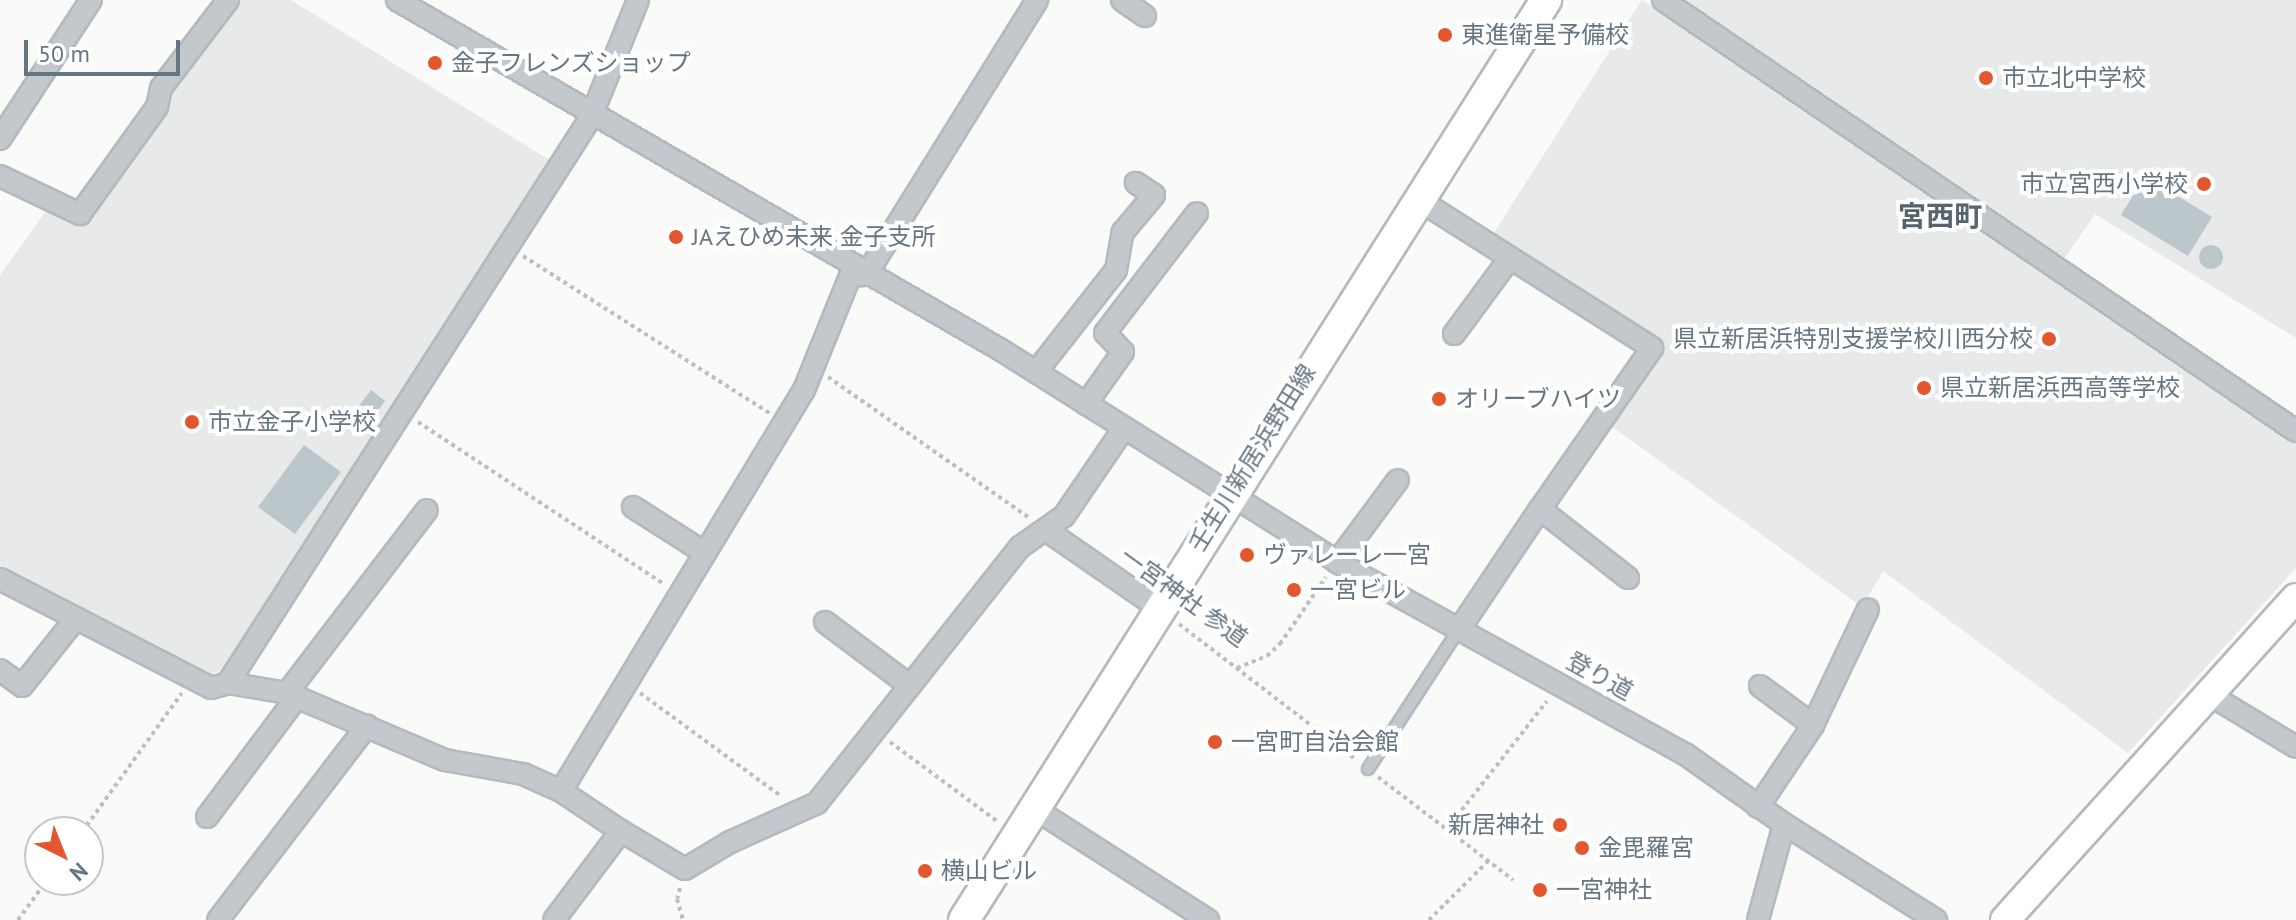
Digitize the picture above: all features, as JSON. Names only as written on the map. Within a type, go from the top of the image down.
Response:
[{"type":"main road","name":"壬生川新居浜野田線","points":[[964,920],[1416,198],[1546,0]]},
{"type":"street","points":[[0,139],[91,0]]},
{"type":"street","points":[[0,176],[80,214],[157,107],[161,88],[228,0]]},
{"type":"street","name":"登り道","points":[[397,0],[591,117],[1036,372],[1337,562],[1685,754],[1758,807],[1936,920]]},
{"type":"street","points":[[228,683],[591,117],[638,0]]},
{"type":"street","points":[[561,791],[784,423],[815,367],[850,276],[866,275],[1037,0]]},
{"type":"street","points":[[1122,0],[1145,16]]},
{"type":"street","points":[[1663,0],[2296,431]]},
{"type":"street","points":[[1036,372],[1116,270],[1123,232],[1154,195],[1136,183]]},
{"type":"street","points":[[1416,198],[1652,348],[1458,631]]},
{"type":"street","points":[[1086,404],[1123,352],[1105,333],[1197,213]]},
{"type":"street","points":[[1454,334],[1510,258]]},
{"type":"street","points":[[0,579],[211,688],[228,683],[292,695],[445,760],[523,774],[561,791],[685,869],[730,842],[817,803],[1020,547],[1064,516],[1124,428]]},
{"type":"street","points":[[1337,562],[1398,480]]},
{"type":"street","points":[[633,507],[705,553]]},
{"type":"street","points":[[1540,509],[1628,578]]},
{"type":"street","points":[[207,817],[427,510]]},
{"type":"street","name":"一宮神社 参道","points":[[1046,530],[1160,609]]},
{"type":"street","points":[[2005,920],[2296,598]]},
{"type":"street","points":[[1758,807],[1813,725],[1868,609]]},
{"type":"street","points":[[0,670],[22,686],[76,618]]},
{"type":"street","points":[[825,622],[909,685]]},
{"type":"street","points":[[1760,686],[1813,725]]},
{"type":"street","points":[[2210,695],[2296,747]]},
{"type":"street","points":[[218,920],[367,726]]},
{"type":"street","points":[[1035,809],[1208,920]]},
{"type":"street","points":[[1758,920],[1784,824]]},
{"type":"street","points":[[554,920],[621,831]]},
{"type":"lane","points":[[1368,769],[1458,631]]},
{"type":"path","points":[[509,248],[621,315],[784,423]]},
{"type":"path","points":[[815,367],[1046,530]]},
{"type":"path","points":[[401,411],[680,594]]},
{"type":"path","points":[[1237,668],[1267,656],[1280,644],[1337,562]]},
{"type":"path","name":"一宮神社 参道","points":[[1160,609],[1513,880]]},
{"type":"path","points":[[93,816],[192,677]]},
{"type":"path","points":[[626,683],[800,810]]},
{"type":"path","points":[[1447,829],[1561,684]]},
{"type":"path","points":[[875,731],[1018,836]]},
{"type":"path","points":[[1429,920],[1488,861]]},
{"type":"path","points":[[683,920],[677,899],[685,869]]},
{"type":"path","points":[[18,920],[35,896]]},
{"type":"shaded area","name":"市立金子小学校","points":[[233,0],[291,0],[551,161],[226,668],[208,676],[0,568],[0,275],[49,207],[81,219],[165,89]]},
{"type":"shaded area","name":"県立新居浜西高等学校","points":[[1642,0],[2296,444],[2296,568],[2128,753],[1883,571],[1862,607],[1607,423],[1662,353],[1658,339],[1492,236]]},
{"type":"shaded area","name":"市立北中学校","points":[[1683,0],[2296,0],[2296,338],[2095,214],[2063,261]]},
{"type":"shaded area","points":[[2145,176],[2212,217],[2188,256],[2121,215]]},
{"type":"shaded area","points":[[2211,245],[2220,248],[2223,257],[2220,266],[2211,269],[2202,266],[2199,257],[2202,248]]},
{"type":"shaded area","points":[[371,390],[385,401],[366,426],[352,415]]},
{"type":"shaded area","points":[[304,445],[341,472],[295,534],[258,507]]},
{"type":"place","name":"東進衛星予備校","points":[[1445,35]]},
{"type":"place","name":"金子フレンズショップ","points":[[435,63]]},
{"type":"place","name":"市立北中学校","points":[[1986,78]]},
{"type":"place","name":"市立宮西小学校","points":[[2204,184]]},
{"type":"place","name":"JAえひめ未来 金子支所","points":[[676,237]]},
{"type":"place","name":"県立新居浜特別支援学校川西分校","points":[[2049,339]]},
{"type":"place","name":"県立新居浜西高等学校","points":[[1924,388]]},
{"type":"place","name":"オリーブハイツ","points":[[1439,399]]},
{"type":"place","name":"市立金子小学校","points":[[192,422]]},
{"type":"place","name":"ヴァレーレ一宮","points":[[1247,555]]},
{"type":"place","name":"一宮ビル","points":[[1294,590]]},
{"type":"place","name":"一宮町自治会館","points":[[1215,742]]},
{"type":"place","name":"新居神社","points":[[1560,825]]},
{"type":"place","name":"金毘羅宮","points":[[1582,848]]},
{"type":"place","name":"横山ビル","points":[[925,871]]},
{"type":"place","name":"一宮神社","points":[[1540,890]]},
{"type":"district","name":"宮西町","points":[[1940,216]]}]
